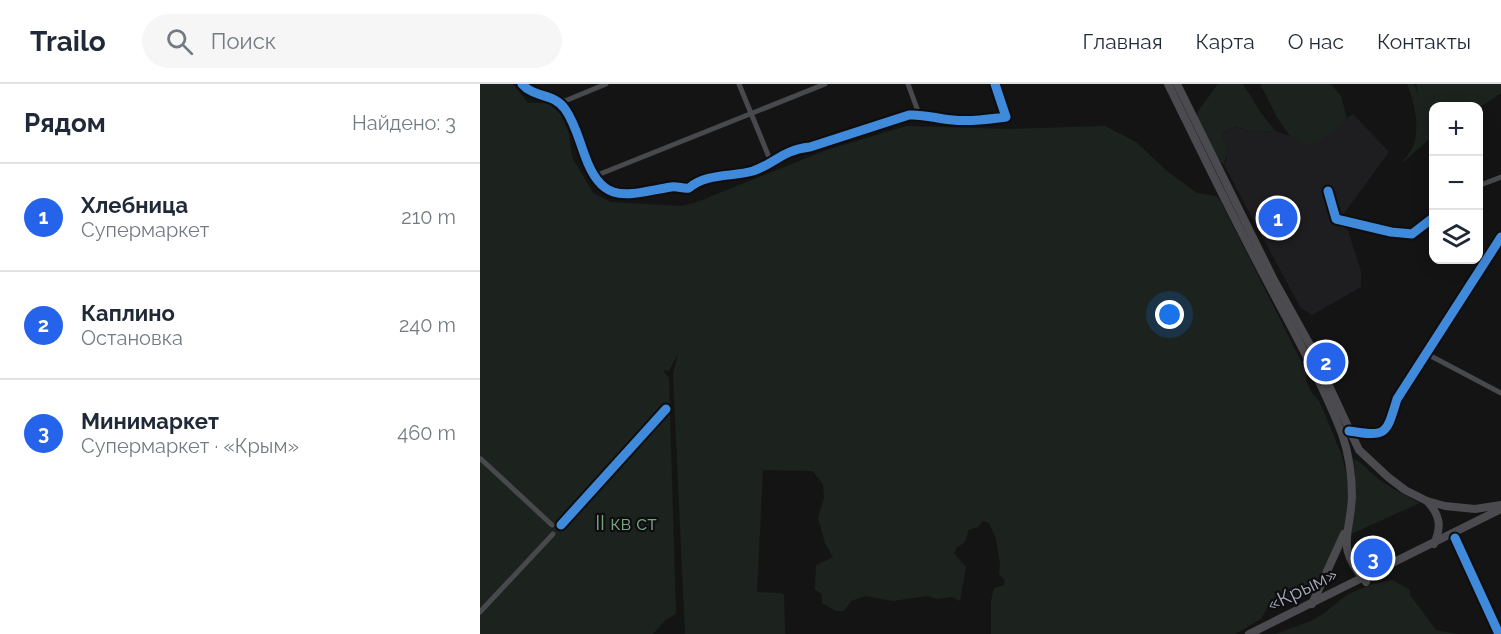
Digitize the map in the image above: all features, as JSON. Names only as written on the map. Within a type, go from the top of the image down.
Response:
[{"type":"main road","points":[[1168,84],[1271,281]]},
{"type":"main road","points":[[1177,84],[1300,344],[1345,433],[1374,466],[1405,490],[1427,501],[1445,506],[1475,509],[1501,507]]},
{"type":"main road","points":[[1345,433],[1352,496],[1347,548],[1352,564],[1364,580]]},
{"type":"main road","points":[[1427,501],[1438,514],[1439,523],[1432,547]]},
{"type":"main road","points":[[1432,547],[1501,507]]},
{"type":"main road","name":"«Крым»","points":[[1259,634],[1364,580],[1501,515]]},
{"type":"main road","points":[[1312,603],[1348,525]]},
{"type":"main road","name":"«Крым»","points":[[1249,634],[1364,580]]},
{"type":"street","points":[[522,84],[538,95],[560,103],[575,126],[589,166],[595,176],[606,189],[624,195],[675,187],[689,188],[698,180],[738,175],[756,170],[793,148],[810,147],[909,116],[919,114],[953,120],[978,121],[1006,117],[995,84]]},
{"type":"street","points":[[560,103],[606,84]]},
{"type":"street","points":[[739,84],[771,162]]},
{"type":"street","points":[[595,176],[825,84]]},
{"type":"street","points":[[908,84],[919,114]]},
{"type":"street","points":[[1483,184],[1501,177]]},
{"type":"street","points":[[1329,191],[1336,219],[1391,232],[1412,234],[1429,221]]},
{"type":"street","points":[[1345,433],[1377,435],[1383,432],[1389,423],[1397,399],[1501,237]]},
{"type":"street","points":[[1427,354],[1501,393]]},
{"type":"street","points":[[561,525],[666,409]]},
{"type":"street","points":[[481,459],[552,525]]},
{"type":"street","points":[[480,612],[553,534]]},
{"type":"street","points":[[1455,538],[1498,634]]},
{"type":"shaded area","points":[[1353,114],[1389,152],[1343,215],[1361,271],[1361,287],[1312,315],[1300,307],[1224,165],[1227,158],[1222,139],[1224,133],[1234,127],[1254,132],[1275,131],[1290,136],[1305,145]]},
{"type":"green space","name":"II кв ст","points":[[480,84],[513,84],[528,103],[549,103],[561,115],[569,134],[572,157],[593,193],[611,202],[682,206],[824,151],[906,126],[1010,129],[1105,126],[1136,142],[1167,171],[1197,193],[1216,196],[1220,200],[1307,373],[1306,381],[1319,401],[1342,456],[1349,502],[1344,531],[1309,596],[1303,596],[1303,590],[1295,586],[1292,602],[1280,605],[1271,601],[1261,619],[1235,634],[991,634],[991,601],[994,588],[1004,585],[1005,580],[999,574],[1000,563],[996,539],[989,523],[983,521],[978,527],[968,530],[965,540],[954,553],[966,567],[960,601],[952,597],[937,599],[927,596],[893,601],[865,596],[851,601],[844,611],[836,611],[822,603],[822,594],[815,590],[816,565],[833,557],[825,543],[818,518],[824,498],[823,485],[813,471],[763,470],[757,592],[784,595],[785,634],[685,634],[673,374],[678,354],[669,371],[663,370],[669,378],[676,614],[665,620],[653,634],[480,634]]},
{"type":"green space","points":[[1218,84],[1243,84],[1275,131],[1254,132],[1235,127],[1224,132],[1222,139],[1228,147],[1224,165],[1218,160],[1197,117],[1198,111]]},
{"type":"green space","points":[[1260,84],[1331,84],[1341,96],[1347,119],[1322,139],[1305,145],[1290,136],[1278,119]]},
{"type":"green space","points":[[1407,84],[1414,84],[1419,97],[1416,84],[1501,84],[1501,93],[1483,105],[1483,102],[1429,102],[1429,140],[1401,164],[1413,147],[1416,137],[1414,106]]},
{"type":"green space","points":[[1354,459],[1382,482],[1420,503],[1351,534],[1356,503]]},
{"type":"green space","points":[[1392,580],[1409,589],[1411,596],[1436,630],[1458,634],[1275,634],[1311,621],[1348,594],[1373,584]]},
{"type":"cycle path","points":[[522,84],[532,92],[555,100],[565,109],[592,172],[600,183],[609,190],[630,194],[671,187],[689,188],[703,180],[753,171],[793,151],[909,115],[960,121],[1006,117],[995,84]]},
{"type":"cycle path","points":[[1328,191],[1336,219],[1391,232],[1412,234],[1429,221]]},
{"type":"cycle path","points":[[1349,431],[1371,434],[1383,431],[1387,427],[1397,399],[1501,237]]},
{"type":"cycle path","points":[[561,525],[666,409]]},
{"type":"cycle path","points":[[1455,538],[1499,634]]},
{"type":"place","name":"Хлебница","points":[[1278,218]]},
{"type":"place","name":"Каплино","points":[[1326,362]]},
{"type":"place","name":"Минимаркет","points":[[1373,558]]}]
